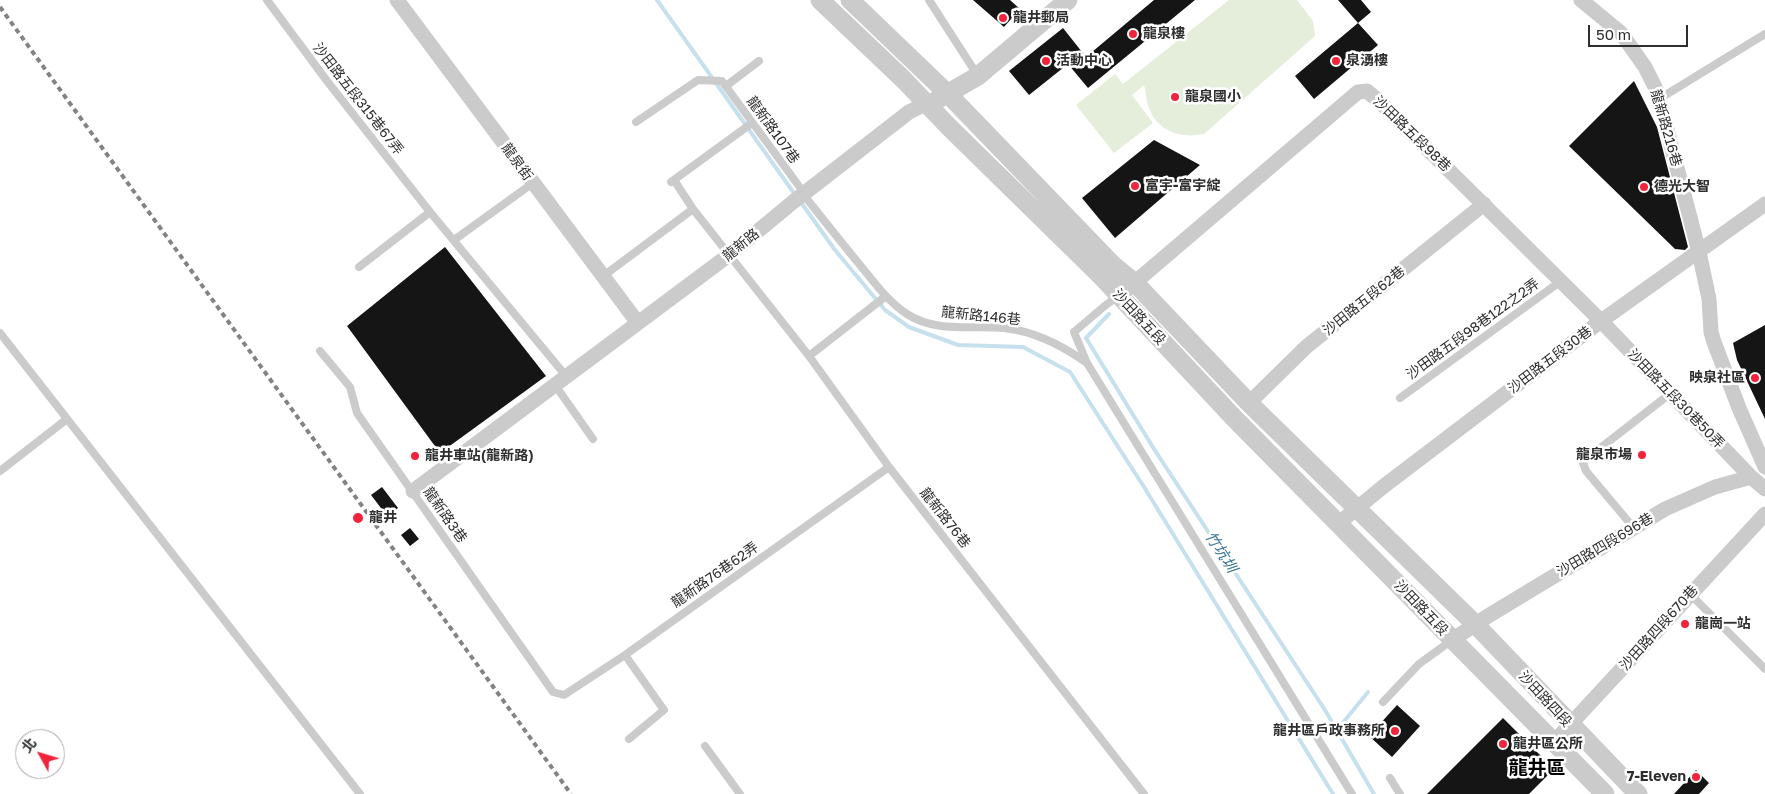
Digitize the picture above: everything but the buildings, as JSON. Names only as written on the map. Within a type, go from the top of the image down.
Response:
[{"type":"street","name":"龍泉街","points":[[398,0],[638,323]]},
{"type":"street","name":"沙田路五段","points":[[820,0],[1102,276],[1234,418],[1452,640]]},
{"type":"street","name":"沙田路五段","points":[[850,0],[948,94],[1113,265],[1135,283],[1249,403],[1475,624]]},
{"type":"street","name":"龍新路","points":[[413,491],[729,255],[800,196],[909,112],[948,94],[978,76],[1068,0]]},
{"type":"street","name":"龍新路216巷","points":[[1581,0],[1621,32],[1645,67],[1657,91],[1710,299],[1711,332],[1739,408],[1765,467]]},
{"type":"street","name":"沙田路五段98巷","points":[[1119,296],[1358,92],[1367,92],[1381,103],[1601,321]]},
{"type":"street","name":"沙田路五段62巷","points":[[1249,403],[1306,347],[1484,204]]},
{"type":"street","name":"沙田路五段30巷","points":[[1339,523],[1601,321],[1765,204]]},
{"type":"street","name":"沙田路五段30巷50弄","points":[[1601,321],[1751,477]]},
{"type":"street","points":[[1751,477],[1765,489]]},
{"type":"street","name":"沙田路四段696巷","points":[[1452,640],[1633,527],[1692,496],[1715,487],[1751,477]]},
{"type":"street","name":"沙田路四段670巷","points":[[1554,742],[1765,514]]},
{"type":"street","name":"沙田路四段","points":[[1475,624],[1638,794]]},
{"type":"street","name":"沙田路四段","points":[[1452,640],[1605,794]]},
{"type":"street","points":[[1512,700],[1529,682]]},
{"type":"lane","name":"沙田路五段315巷67弄","points":[[267,0],[327,81],[454,240],[561,380],[593,438]]},
{"type":"lane","points":[[929,0],[978,76]]},
{"type":"lane","points":[[1659,99],[1765,34]]},
{"type":"lane","points":[[636,122],[698,80],[708,80],[724,84],[759,61]]},
{"type":"lane","name":"龍新路107巷","points":[[724,84],[800,196]]},
{"type":"lane","name":"龍新路76巷","points":[[752,123],[673,181],[809,356],[889,467],[1144,794]]},
{"type":"lane","points":[[454,240],[533,183]]},
{"type":"lane","name":"龍新路146巷","points":[[800,196],[885,297],[908,315],[927,323],[959,328],[1004,328],[1027,333],[1059,346],[1087,363]]},
{"type":"lane","points":[[602,277],[693,209]]},
{"type":"lane","points":[[359,267],[430,212]]},
{"type":"lane","name":"沙田路五段98巷122之2弄","points":[[1400,398],[1561,281]]},
{"type":"lane","points":[[1119,296],[1074,332],[1087,363],[1352,794]]},
{"type":"lane","points":[[809,356],[885,297]]},
{"type":"lane","points":[[0,333],[360,794]]},
{"type":"lane","name":"龍新路3巷","points":[[320,351],[350,388],[357,412],[553,692]]},
{"type":"lane","points":[[1633,527],[1586,471],[1583,463],[1671,394]]},
{"type":"lane","points":[[0,471],[66,419]]},
{"type":"lane","name":"龍新路76巷62弄","points":[[553,692],[564,695],[624,655],[889,467]]},
{"type":"lane","points":[[1690,594],[1765,669]]},
{"type":"lane","points":[[1382,702],[1419,664],[1452,640]]},
{"type":"lane","points":[[624,655],[664,710],[629,738]]},
{"type":"lane","points":[[705,746],[740,794]]},
{"type":"lane","points":[[1390,778],[1400,794]]},
{"type":"green space","points":[[1229,0],[1297,0],[1313,21],[1315,36],[1204,134],[1179,134],[1164,128],[1153,116],[1149,108],[1144,85],[1132,95],[1153,123],[1114,153],[1076,105],[1115,74],[1123,84]]},
{"type":"waterway","points":[[657,0],[796,196]]},
{"type":"waterway","points":[[800,201],[835,250],[885,310],[909,327],[958,345],[1023,347],[1070,372],[1144,487],[1333,794]]},
{"type":"waterway","name":"竹坑圳","points":[[1109,314],[1086,338],[1154,449],[1325,710],[1374,794]]},
{"type":"waterway","points":[[1337,730],[1368,692]]},
{"type":"railway","points":[[0,7],[571,794]]},
{"type":"place","name":"龍井郵局","points":[[1003,18]]},
{"type":"place","name":"龍泉樓","points":[[1133,34]]},
{"type":"place","name":"活動中心","points":[[1046,61]]},
{"type":"place","name":"泉湧樓","points":[[1336,61]]},
{"type":"place","name":"龍泉國小","points":[[1175,97]]},
{"type":"place","name":"富宇-富宇綻","points":[[1135,186]]},
{"type":"place","name":"德光大智","points":[[1644,187]]},
{"type":"place","name":"映泉社區","points":[[1755,378]]},
{"type":"place","name":"龍泉市場","points":[[1642,455]]},
{"type":"place","name":"龍井車站(龍新路)","points":[[415,456]]},
{"type":"place","name":"龍井","points":[[358,518]]},
{"type":"place","name":"龍崗一站","points":[[1685,624]]},
{"type":"place","name":"龍井區戶政事務所","points":[[1395,731]]},
{"type":"place","name":"龍井區公所","points":[[1503,744]]},
{"type":"place","name":"7-Eleven","points":[[1696,777]]},
{"type":"district","name":"龍井區","points":[[1537,768]]}]
